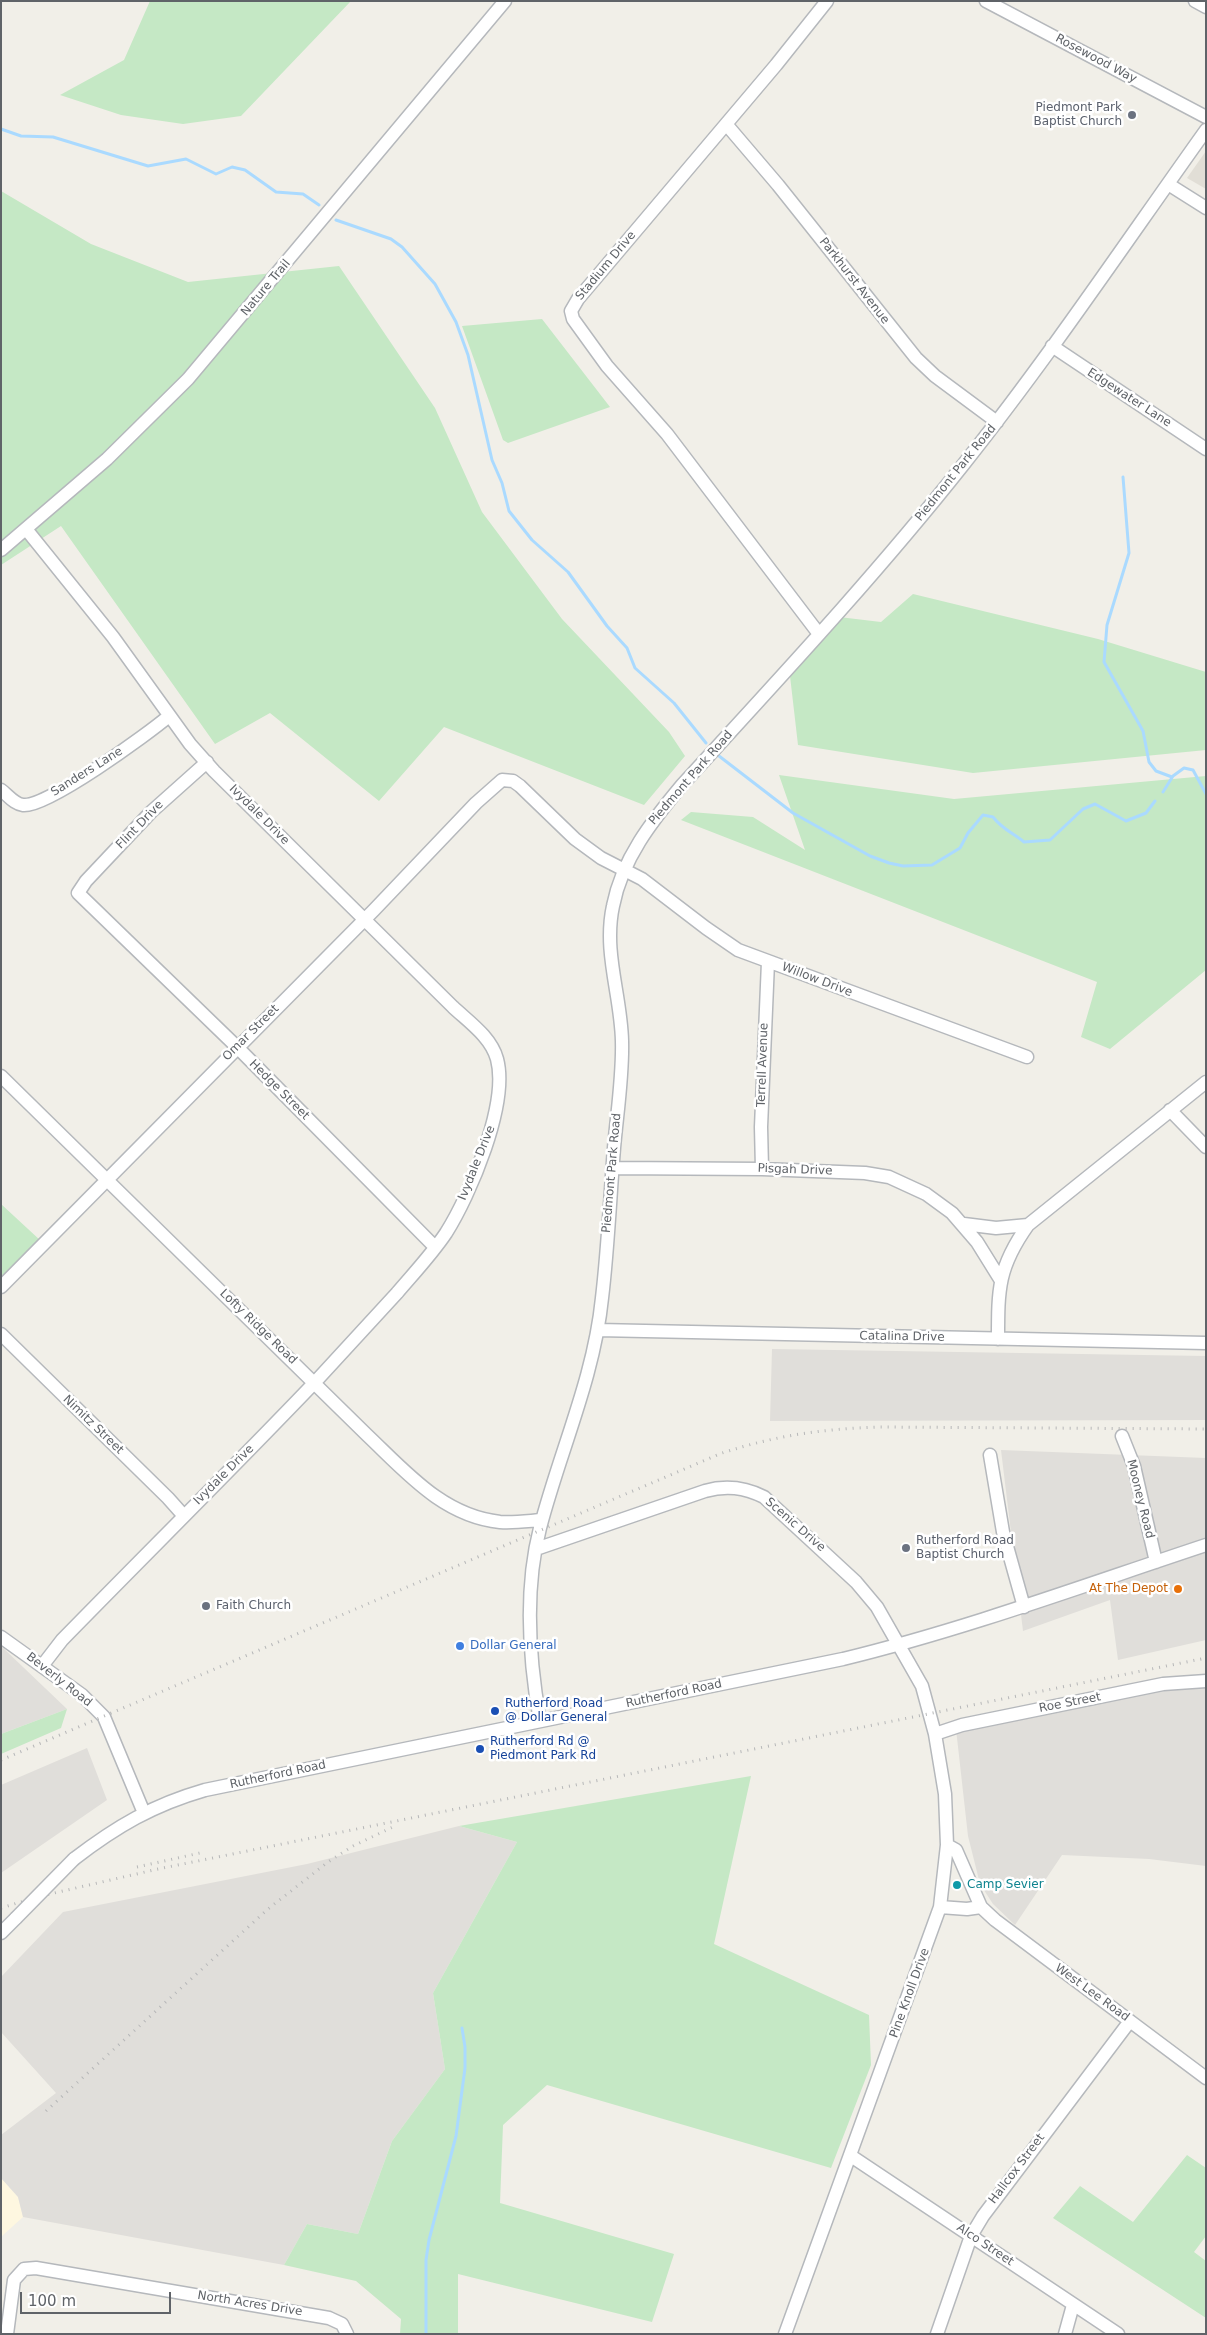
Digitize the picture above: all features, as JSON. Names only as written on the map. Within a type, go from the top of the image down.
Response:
[{"type":"street","name":"Nature Trail","points":[[1,550],[106,459],[188,379],[505,1]]},
{"type":"street","name":"Stadium Drive","points":[[819,634],[667,434],[607,366],[571,315],[572,306],[827,1]]},
{"type":"street","name":"Rosewood Way","points":[[986,1],[1206,117]]},
{"type":"street","points":[[1195,1],[1206,7]]},
{"type":"street","name":"Parkhurst Avenue","points":[[726,124],[778,185],[916,358],[935,376],[997,422]]},
{"type":"street","name":"Piedmont Park Road","points":[[540,1721],[536,1698],[530,1616],[531,1582],[542,1520],[590,1369],[598,1330],[622,1042],[610,960],[609,932],[613,904],[623,872],[655,817],[869,580],[997,422],[1206,130]]},
{"type":"street","points":[[1168,184],[1206,208]]},
{"type":"street","name":"Edgewater Lane","points":[[1052,346],[1206,449]]},
{"type":"street","name":"Ivydale Drive","points":[[26,529],[113,637],[169,716],[206,762],[485,1036],[497,1059],[498,1096],[493,1124],[467,1190],[448,1228],[435,1247],[364,1330],[62,1640],[42,1666]]},
{"type":"street","name":"Sanders Lane","points":[[1,790],[20,804],[30,804],[43,800],[107,762],[169,716]]},
{"type":"street","name":"Flint Drive","points":[[78,894],[86,882],[151,812],[206,762]]},
{"type":"street","name":"Willow Drive","points":[[502,780],[512,781],[520,786],[575,839],[623,872],[642,880],[738,950],[1026,1057]]},
{"type":"street","name":"Omar Street","points":[[1,1287],[365,919],[476,803],[502,780]]},
{"type":"street","name":"Hedge Street","points":[[78,894],[237,1047],[435,1247]]},
{"type":"street","name":"Terrell Avenue","points":[[762,1168],[761,1127],[768,962]]},
{"type":"street","name":"Lofty Ridge Road","points":[[1,1076],[414,1480],[443,1503],[458,1511],[488,1520],[517,1522],[542,1520]]},
{"type":"street","points":[[998,1339],[1000,1278],[1015,1242],[1028,1225],[1206,1082]]},
{"type":"street","points":[[1170,1110],[1206,1148]]},
{"type":"street","name":"Pisgah Drive","points":[[612,1168],[762,1168],[864,1173],[889,1177],[926,1194],[964,1224],[1000,1278]]},
{"type":"street","points":[[964,1224],[996,1228],[1028,1225]]},
{"type":"street","name":"Catalina Drive","points":[[598,1330],[1206,1343]]},
{"type":"street","name":"Nimitz Street","points":[[1,1334],[184,1516]]},
{"type":"street","name":"Mooney Road","points":[[1122,1436],[1134,1466],[1156,1562]]},
{"type":"street","points":[[990,1455],[1003,1532],[1024,1607]]},
{"type":"street","name":"Scenic Drive","points":[[536,1550],[705,1491],[726,1487],[747,1489],[764,1497],[853,1578],[877,1606],[899,1645]]},
{"type":"street","name":"Rutherford Road","points":[[1,1933],[74,1859],[111,1831],[168,1802],[205,1790],[843,1659],[899,1645],[1024,1607],[1206,1545]]},
{"type":"street","name":"Beverly Road","points":[[1,1636],[82,1696],[104,1717],[144,1813]]},
{"type":"street","name":"Pine Knoll Drive","points":[[786,2334],[940,1907],[947,1845],[945,1794],[935,1734],[922,1686],[899,1645]]},
{"type":"street","name":"Roe Street","points":[[935,1734],[962,1725],[1162,1684],[1206,1681]]},
{"type":"street","name":"West Lee Road","points":[[947,1845],[956,1850],[981,1906],[1006,1929],[1206,2078]]},
{"type":"street","points":[[940,1907],[967,1909],[981,1906]]},
{"type":"street","name":"Hallcox Street","points":[[937,2334],[971,2236],[990,2204],[1130,2021]]},
{"type":"street","name":"Alco Street","points":[[851,2156],[1118,2334]]},
{"type":"street","name":"North Acres Drive","points":[[6,2325],[14,2280],[24,2269],[36,2268],[330,2318],[342,2324],[347,2334]]},
{"type":"street","points":[[1065,2334],[1073,2305]]},
{"type":"shaded area","points":[[1206,151],[1206,189],[1187,178]]},
{"type":"shaded area","points":[[772,1349],[1206,1356],[1206,1420],[770,1421]]},
{"type":"shaded area","points":[[1001,1450],[1206,1458],[1206,1640],[1118,1660],[1110,1600],[1023,1631]]},
{"type":"shaded area","points":[[1,1646],[67,1709],[1,1734]]},
{"type":"shaded area","points":[[1206,1679],[1206,1866],[1149,1859],[1062,1855],[1015,1925],[993,1904],[980,1884],[968,1836],[956,1729]]},
{"type":"shaded area","points":[[87,1748],[107,1800],[1,1873],[1,1785]]},
{"type":"shaded area","points":[[459,1826],[517,1842],[433,1993],[445,2069],[392,2141],[358,2234],[307,2224],[284,2265],[23,2217],[18,2197],[1,2178],[1,2135],[56,2093],[1,2032],[1,1977],[63,1912],[307,1864]]},
{"type":"shaded area","points":[[1,2178],[18,2197],[23,2217],[1,2237]]},
{"type":"green space","points":[[150,1],[351,1],[241,116],[183,124],[121,115],[60,95],[124,60]]},
{"type":"green space","points":[[1,191],[91,244],[188,282],[339,266],[435,408],[482,512],[562,619],[669,732],[685,756],[644,805],[444,727],[379,801],[270,713],[215,744],[61,526],[1,565]]},
{"type":"green space","points":[[542,319],[610,407],[508,443],[503,440],[462,326]]},
{"type":"green space","points":[[913,594],[1098,639],[1206,672],[1206,750],[973,773],[798,745],[790,676],[839,617],[881,622]]},
{"type":"green space","points":[[779,775],[954,799],[1206,776],[1206,970],[1110,1049],[1081,1037],[1097,982],[681,820],[691,812],[753,817],[805,850]]},
{"type":"green space","points":[[1,1204],[41,1241],[1,1279]]},
{"type":"green space","points":[[67,1709],[61,1728],[1,1754],[1,1734]]},
{"type":"green space","points":[[751,1776],[714,1944],[869,2015],[871,2065],[831,2168],[547,2085],[503,2125],[500,2203],[674,2254],[652,2322],[458,2274],[458,2334],[400,2334],[401,2319],[356,2281],[284,2265],[307,2224],[358,2234],[392,2141],[445,2069],[433,1993],[517,1842],[459,1826]]},
{"type":"green space","points":[[1187,2155],[1206,2168],[1206,2236],[1194,2252],[1206,2261],[1206,2318],[1053,2218],[1080,2186],[1133,2222]]},
{"type":"waterway","points":[[1,129],[21,136],[53,137],[148,166],[186,159],[216,174],[232,167],[245,170],[276,192],[303,194],[319,205]]},
{"type":"waterway","points":[[336,220],[391,239],[402,247],[435,284],[456,322],[468,355],[492,460],[502,483],[509,511],[532,540],[568,572],[607,626],[627,648],[635,668],[674,703],[706,743]]},
{"type":"waterway","points":[[1123,477],[1129,553],[1107,625],[1104,662],[1143,731],[1149,762],[1156,771],[1172,777]]},
{"type":"waterway","points":[[719,756],[793,813],[870,856],[903,866],[932,865],[960,848],[968,833],[983,815],[993,817],[1004,828],[1024,842],[1050,840],[1083,809],[1095,804],[1126,821],[1146,813],[1155,801]]},
{"type":"waterway","points":[[1163,792],[1173,776],[1184,768],[1193,770],[1206,794]]},
{"type":"waterway","points":[[426,2334],[426,2260],[429,2240],[456,2136],[465,2068],[465,2047],[462,2028]]},
{"type":"railway","points":[[1,1760],[722,1453],[742,1447],[800,1434],[839,1429],[880,1427],[1206,1429]]},
{"type":"railway","points":[[1,1908],[37,1897],[158,1869],[1206,1658]]},
{"type":"railway","points":[[46,2111],[268,1909],[328,1862],[353,1846],[395,1826]]},
{"type":"railway","points":[[137,1867],[200,1853]]},
{"type":"place","name":"Piedmont Park Baptist Church","points":[[1132,115]]},
{"type":"place","name":"Rutherford Road Baptist Church","points":[[906,1548]]},
{"type":"place","name":"At The Depot","points":[[1178,1589]]},
{"type":"place","name":"Faith Church","points":[[206,1606]]},
{"type":"place","name":"Dollar General","points":[[460,1646]]},
{"type":"place","name":"Rutherford Road @ Dollar General","points":[[495,1711]]},
{"type":"place","name":"Rutherford Rd @ Piedmont Park Rd","points":[[480,1749]]},
{"type":"place","name":"Camp Sevier","points":[[957,1885]]}]
